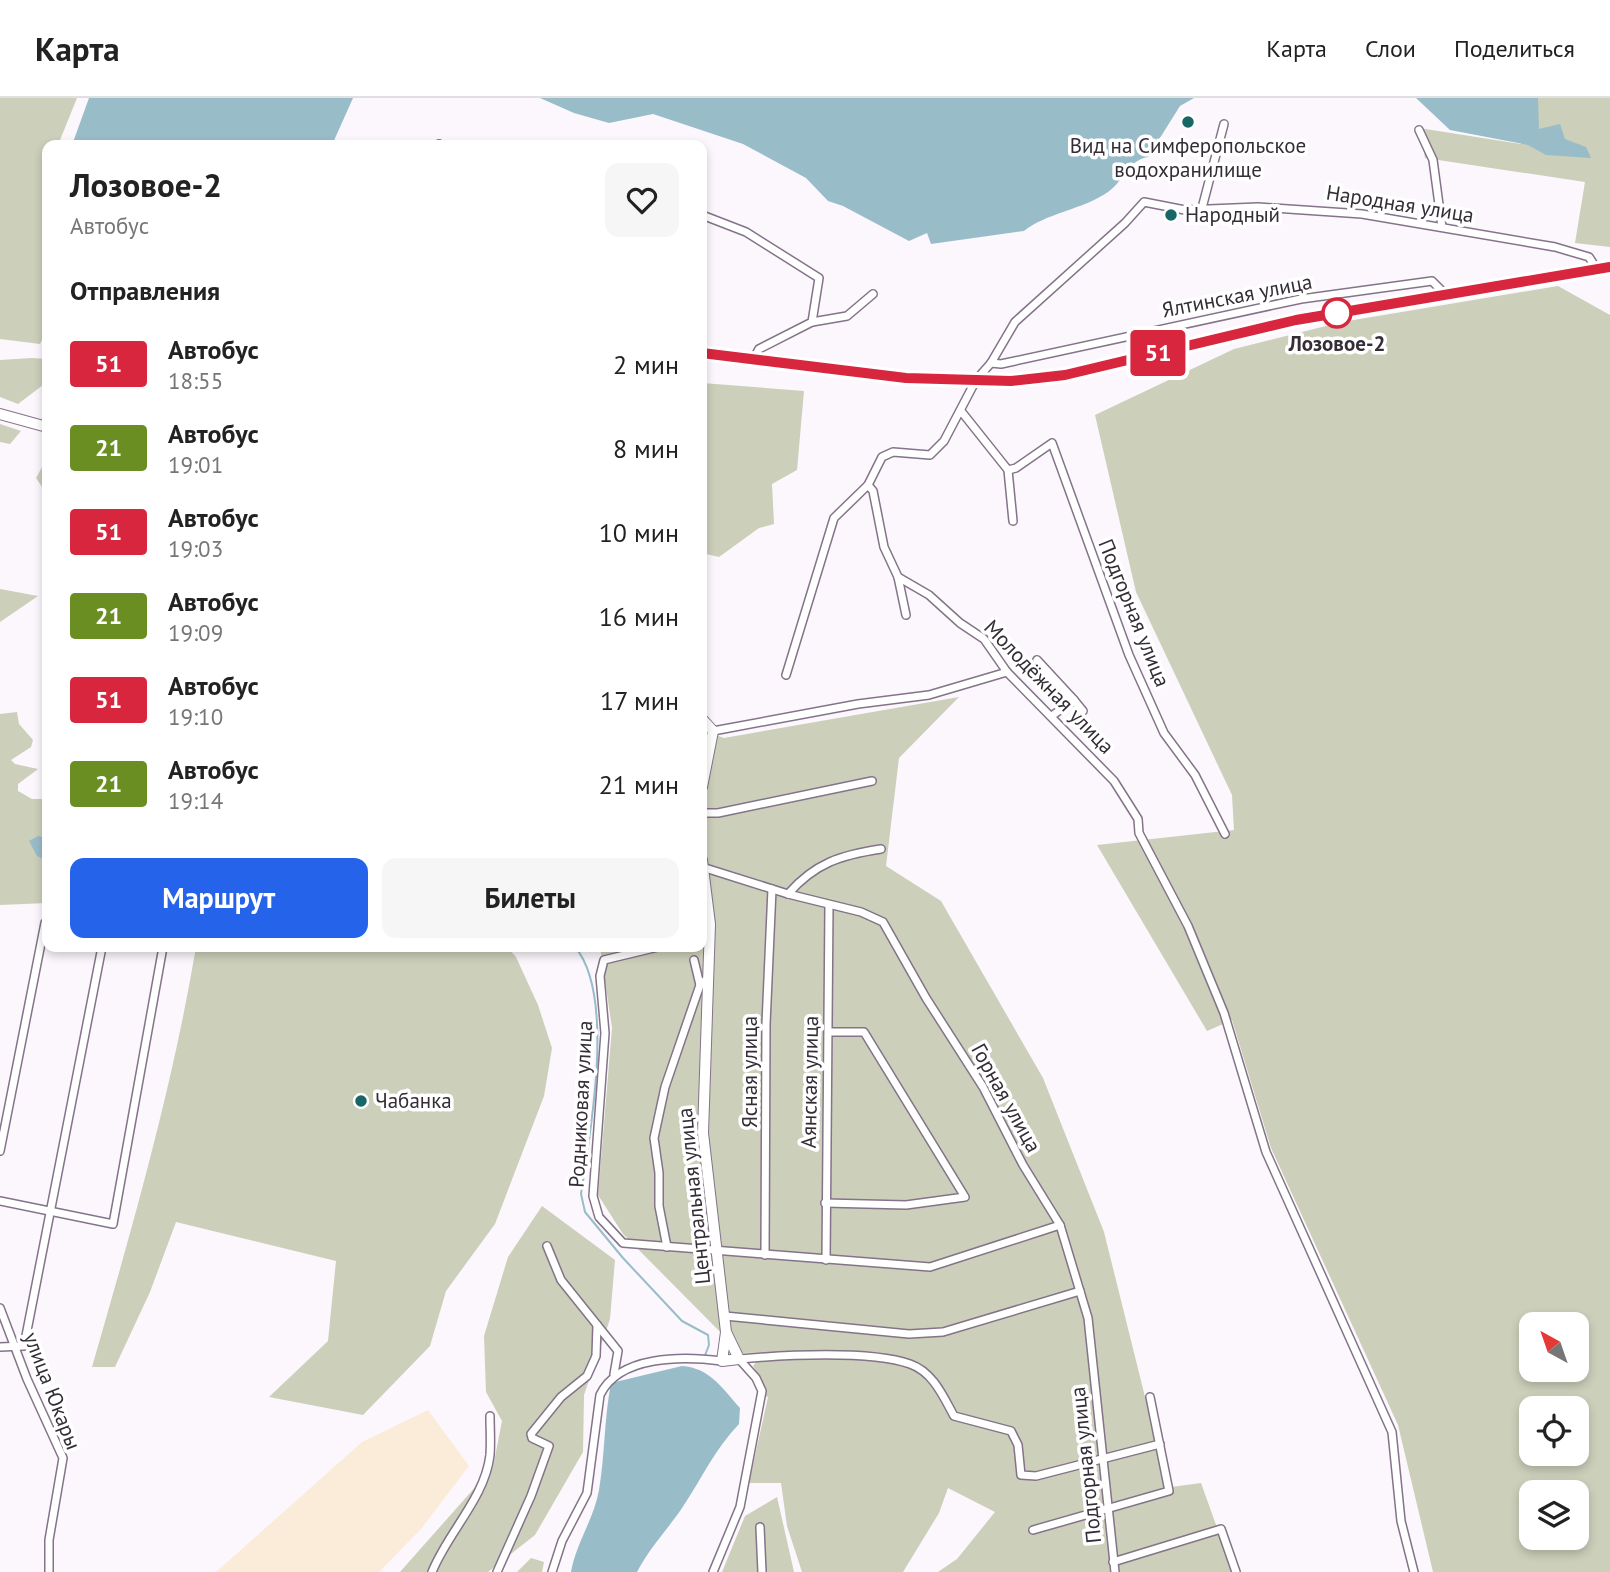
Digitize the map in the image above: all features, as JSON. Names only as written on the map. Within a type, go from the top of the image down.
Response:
[{"type":"main road","points":[[707,354],[906,378],[1011,381],[1065,375],[1296,320],[1610,267]]},
{"type":"main road","points":[[0,414],[42,426]]},
{"type":"main road","points":[[707,724],[713,731],[707,762]]},
{"type":"main road","name":"Центральная улица","points":[[707,949],[709,977],[703,1133],[719,1252],[726,1332],[739,1359]]},
{"type":"main road","points":[[726,1332],[722,1360],[739,1359]]},
{"type":"street","points":[[1202,208],[1224,124]]},
{"type":"street","points":[[1419,130],[1433,160],[1442,227]]},
{"type":"street","name":"Народная улица","points":[[868,485],[882,457],[887,453],[930,455],[944,441],[976,380],[991,363],[1015,322],[1125,223],[1144,202],[1166,209],[1307,208],[1442,227],[1555,247],[1589,257],[1596,268]]},
{"type":"street","points":[[707,217],[755,237],[820,278],[812,322]]},
{"type":"street","name":"Ялтинская улица","points":[[991,363],[1000,365],[1301,299],[1432,281],[1445,294]]},
{"type":"street","points":[[753,360],[759,349],[812,322],[847,316],[873,294]]},
{"type":"street","points":[[961,411],[1008,470],[1013,521]]},
{"type":"street","name":"Подгорная улица","points":[[1008,470],[1016,468],[1052,443],[1129,655],[1164,733],[1195,775],[1225,834]]},
{"type":"street","points":[[786,675],[834,517],[868,485],[873,491],[884,547],[898,577],[906,615]]},
{"type":"street","name":"Молодёжная улица","points":[[898,577],[929,595],[960,624],[984,639],[1007,672],[1114,781],[1138,819],[1139,832],[1188,926],[1224,1013],[1266,1152],[1392,1432],[1401,1521],[1414,1572]]},
{"type":"street","points":[[1037,660],[1083,711]]},
{"type":"street","points":[[713,731],[858,704],[929,695],[1007,672]]},
{"type":"street","points":[[1052,716],[1074,700]]},
{"type":"street","points":[[707,813],[872,781]]},
{"type":"street","points":[[788,894],[803,877],[824,862],[881,849]]},
{"type":"street","name":"Горная улица","points":[[707,866],[788,894],[861,912],[883,922],[926,998],[983,1087],[1023,1165],[1060,1225],[1088,1318],[1092,1354]]},
{"type":"street","name":"Ясная улица","points":[[765,1255],[766,1024],[772,889]]},
{"type":"street","name":"Аянская улица","points":[[826,1260],[829,905]]},
{"type":"street","points":[[0,1151],[42,938]]},
{"type":"street","points":[[0,1347],[24,1346],[101,952]]},
{"type":"street","points":[[0,1201],[51,1209],[113,1224],[162,952]]},
{"type":"street","name":"Родниковая улица","points":[[637,952],[604,960],[600,976],[605,1033],[593,1196],[599,1217],[623,1243],[930,1267],[1060,1225]]},
{"type":"street","points":[[694,960],[700,985]]},
{"type":"street","points":[[667,1247],[659,1206],[659,1173],[654,1139],[665,1087],[700,985],[709,977]]},
{"type":"street","points":[[825,1202],[906,1205],[965,1197],[864,1032],[829,1032]]},
{"type":"street","points":[[547,1246],[561,1280],[618,1351],[614,1374],[600,1395],[587,1493],[562,1541],[552,1572]]},
{"type":"street","points":[[725,1316],[909,1334],[943,1332],[1080,1291]]},
{"type":"street","name":"улица Юкары","points":[[0,1308],[27,1379],[63,1458],[49,1540],[49,1572]]},
{"type":"street","points":[[497,1572],[531,1496],[549,1446],[532,1438],[531,1434],[561,1397],[587,1376],[596,1356],[597,1325]]},
{"type":"street","points":[[739,1359],[789,1354],[877,1358],[912,1364],[935,1381],[954,1416],[1011,1431],[1018,1445],[1021,1475],[1036,1476],[1160,1444]]},
{"type":"street","name":"Подгорная улица","points":[[1092,1354],[1115,1572]]},
{"type":"street","points":[[614,1374],[634,1367],[700,1358],[722,1360]]},
{"type":"street","points":[[712,1570],[740,1507],[762,1391],[756,1378],[739,1359]]},
{"type":"street","points":[[1033,1530],[1169,1491],[1150,1397]]},
{"type":"street","points":[[432,1572],[441,1551],[481,1486],[490,1455],[490,1416]]},
{"type":"street","points":[[760,1527],[762,1572]]},
{"type":"street","points":[[1113,1562],[1221,1529],[1236,1572]]},
{"type":"shaded area","points":[[428,1410],[469,1466],[421,1529],[379,1572],[216,1572],[362,1442]]},
{"type":"green space","points":[[0,98],[77,98],[60,140],[42,140],[42,340],[40,344],[0,339]]},
{"type":"green space","points":[[1519,98],[1610,98],[1610,247],[1575,243],[1585,182],[1425,158],[1419,128],[1521,144]]},
{"type":"green space","points":[[1558,286],[1610,315],[1610,1572],[1433,1572],[1398,1425],[1271,1148],[1232,1020],[1207,1031],[1097,845],[1234,830],[1232,795],[1136,592],[1095,415],[1234,349],[1342,322]]},
{"type":"green space","points":[[42,359],[42,386],[18,404],[0,397],[0,360]]},
{"type":"green space","points":[[707,383],[804,391],[797,470],[772,484],[774,524],[759,528],[719,557],[707,554]]},
{"type":"green space","points":[[0,424],[21,431],[10,444],[0,442]]},
{"type":"green space","points":[[42,467],[42,487],[36,478]]},
{"type":"green space","points":[[0,589],[38,596],[0,622]]},
{"type":"green space","points":[[959,697],[899,758],[886,866],[941,901],[1043,1078],[1104,1232],[1155,1437],[1164,1488],[1201,1483],[1233,1572],[938,1572],[957,1559],[995,1512],[948,1488],[939,1513],[903,1572],[802,1572],[787,1526],[781,1483],[749,1483],[768,1397],[765,1396],[764,1384],[753,1366],[757,1361],[799,1357],[800,1352],[741,1353],[623,1234],[598,1195],[612,1028],[601,952],[707,952],[707,732],[724,738]]},
{"type":"green space","points":[[17,712],[19,724],[33,740],[31,747],[11,760],[15,764],[38,769],[18,784],[18,791],[32,799],[42,799],[42,903],[0,905],[0,714]]},
{"type":"green space","points":[[195,952],[512,952],[538,1005],[552,1048],[544,1096],[495,1224],[446,1291],[430,1346],[363,1415],[269,1397],[328,1341],[336,1261],[176,1222],[150,1292],[115,1367],[92,1367],[163,1106]]},
{"type":"green space","points":[[542,1206],[615,1260],[610,1319],[584,1395],[583,1452],[535,1535],[488,1572],[400,1572],[493,1467],[502,1421],[486,1392],[484,1336],[508,1257]]},
{"type":"green space","points":[[777,1497],[794,1572],[722,1572],[745,1516]]},
{"type":"green space","points":[[531,1558],[544,1562],[542,1572],[517,1572]]},
{"type":"water","points":[[89,98],[353,98],[334,140],[74,140]]},
{"type":"water","points":[[540,98],[1194,98],[1180,106],[1148,157],[1131,166],[1108,192],[1098,198],[1042,220],[1024,231],[931,244],[927,233],[909,241],[843,206],[828,201],[806,178],[743,144],[653,114],[609,123],[574,113]]},
{"type":"water","points":[[1416,98],[1538,98],[1539,129],[1560,124],[1565,139],[1586,147],[1591,158],[1546,155],[1528,145],[1450,130]]},
{"type":"water","points":[[42,837],[42,858],[37,856],[29,841]]},
{"type":"water","points":[[682,1366],[708,1375],[721,1386],[740,1408],[739,1424],[716,1453],[684,1505],[637,1572],[571,1572],[599,1490],[611,1383]]},
{"type":"waterway","points":[[578,952],[587,969],[594,997],[597,1030],[594,1102],[581,1194],[585,1212],[623,1258],[682,1321],[708,1335],[709,1345],[704,1358]]},
{"type":"bus line","name":"51","points":[[707,354],[906,378],[1011,381],[1065,375],[1296,320],[1610,267]]},
{"type":"place","name":"Вид на Симферопольское водохранилище","points":[[1188,122]]},
{"type":"place","name":"Народный","points":[[1171,215]]},
{"type":"place","name":"Лозовое-2","points":[[1337,313]]},
{"type":"place","name":"Чабанка","points":[[361,1101]]}]
